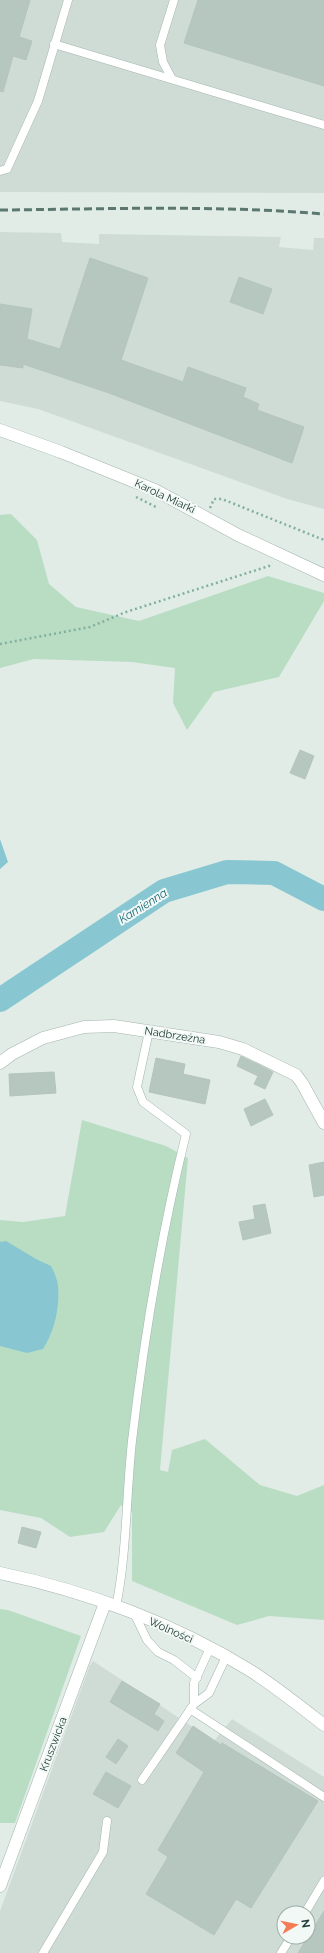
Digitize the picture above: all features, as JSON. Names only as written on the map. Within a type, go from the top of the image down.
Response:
[{"type":"street","name":"Karola Miarki","points":[[0,430],[61,452],[155,490],[280,556],[324,576]]},
{"type":"street","name":"Nadbrzeżna","points":[[0,1063],[21,1048],[43,1038],[84,1026],[114,1026],[219,1042],[243,1049],[296,1075],[304,1086],[324,1123]]},
{"type":"street","name":"Wolności","points":[[0,1573],[28,1579],[134,1613],[210,1648],[274,1686],[324,1725]]},
{"type":"street","name":"Kruszwicka","points":[[0,1886],[111,1605]]},
{"type":"lane","points":[[0,171],[7,169],[38,101],[68,0]]},
{"type":"lane","points":[[172,79],[163,62],[160,45],[174,0]]},
{"type":"lane","points":[[54,44],[324,125]]},
{"type":"lane","points":[[111,1605],[121,1583],[128,1478],[142,1358],[186,1134],[143,1102],[137,1087],[149,1031]]},
{"type":"lane","points":[[134,1613],[146,1640],[158,1652],[174,1660],[197,1678]]},
{"type":"lane","points":[[192,1706],[194,1683],[210,1648]]},
{"type":"lane","points":[[142,1780],[192,1706],[209,1693],[226,1657]]},
{"type":"lane","points":[[192,1706],[324,1797]]},
{"type":"lane","points":[[43,1953],[103,1852],[107,1821]]},
{"type":"lane","points":[[310,1905],[324,1881]]},
{"type":"path","points":[[210,507],[214,499],[222,499],[324,540]]},
{"type":"path","points":[[0,644],[90,627],[126,612],[269,566],[280,556]]},
{"type":"shaded area","points":[[0,0],[324,0],[324,193],[0,192]]},
{"type":"shaded area","points":[[0,232],[61,233],[62,242],[99,244],[99,234],[281,237],[279,247],[313,250],[314,238],[324,238],[324,509],[287,499],[38,409],[0,401]]},
{"type":"shaded area","points":[[93,1661],[214,1741],[232,1719],[324,1777],[324,1953],[0,1953],[0,1911],[90,1665]]},
{"type":"green space","points":[[11,514],[37,540],[49,584],[76,607],[139,621],[268,576],[324,593],[324,601],[279,677],[214,692],[187,730],[173,703],[175,668],[132,662],[34,659],[0,668],[0,515]]},
{"type":"green space","points":[[82,1120],[166,1146],[188,1158],[160,1470],[168,1472],[172,1450],[205,1439],[260,1485],[297,1496],[324,1485],[324,1620],[269,1616],[237,1625],[132,1581],[132,1513],[121,1505],[104,1532],[70,1537],[41,1518],[0,1510],[0,1220],[23,1222],[65,1216]]},
{"type":"green space","points":[[0,1609],[8,1610],[81,1636],[15,1823],[0,1823]]},
{"type":"water","points":[[0,839],[8,862],[0,869]]},
{"type":"water","points":[[6,1241],[51,1266],[57,1279],[57,1311],[53,1327],[43,1349],[27,1353],[0,1346],[0,1242]]},
{"type":"building","points":[[0,0],[30,0],[19,37],[32,41],[26,60],[13,56],[3,92],[0,91]]},
{"type":"building","points":[[198,0],[324,0],[324,86],[184,43]]},
{"type":"building","points":[[90,258],[148,278],[121,360],[183,382],[188,367],[246,388],[243,397],[259,404],[257,410],[304,427],[292,463],[109,393],[23,364],[23,368],[0,365],[0,304],[32,309],[27,339],[60,349]]},
{"type":"building","points":[[239,277],[272,289],[263,314],[230,302]]},
{"type":"building","points":[[300,750],[314,756],[305,779],[290,773]]},
{"type":"building","points":[[241,1056],[273,1072],[265,1089],[254,1084],[258,1076],[237,1066]]},
{"type":"building","points":[[156,1058],[185,1064],[183,1074],[210,1080],[205,1104],[149,1092]]},
{"type":"building","points":[[54,1072],[56,1093],[10,1096],[9,1074]]},
{"type":"building","points":[[265,1099],[273,1115],[251,1126],[244,1109]]},
{"type":"building","points":[[324,1162],[324,1195],[314,1197],[309,1165]]},
{"type":"building","points":[[265,1204],[271,1233],[243,1240],[239,1222],[255,1219],[253,1206]]},
{"type":"building","points":[[22,1527],[41,1532],[36,1548],[18,1543]]},
{"type":"building","points":[[122,1681],[160,1704],[154,1714],[164,1721],[158,1731],[110,1702]]},
{"type":"building","points":[[193,1726],[221,1745],[222,1743],[318,1801],[251,1908],[236,1899],[214,1935],[146,1894],[168,1857],[158,1850],[204,1772],[176,1753]]},
{"type":"building","points":[[118,1739],[128,1746],[116,1764],[106,1757]]},
{"type":"building","points":[[106,1772],[131,1786],[118,1808],[93,1794]]},
{"type":"building","points":[[324,1911],[324,1953],[298,1953],[303,1945],[316,1945],[316,1924]]},
{"type":"waterway","name":"Kamienna","points":[[0,1000],[164,891],[227,872],[274,873],[324,899]]},
{"type":"railway","points":[[0,210],[122,208],[243,209],[324,214]]}]
